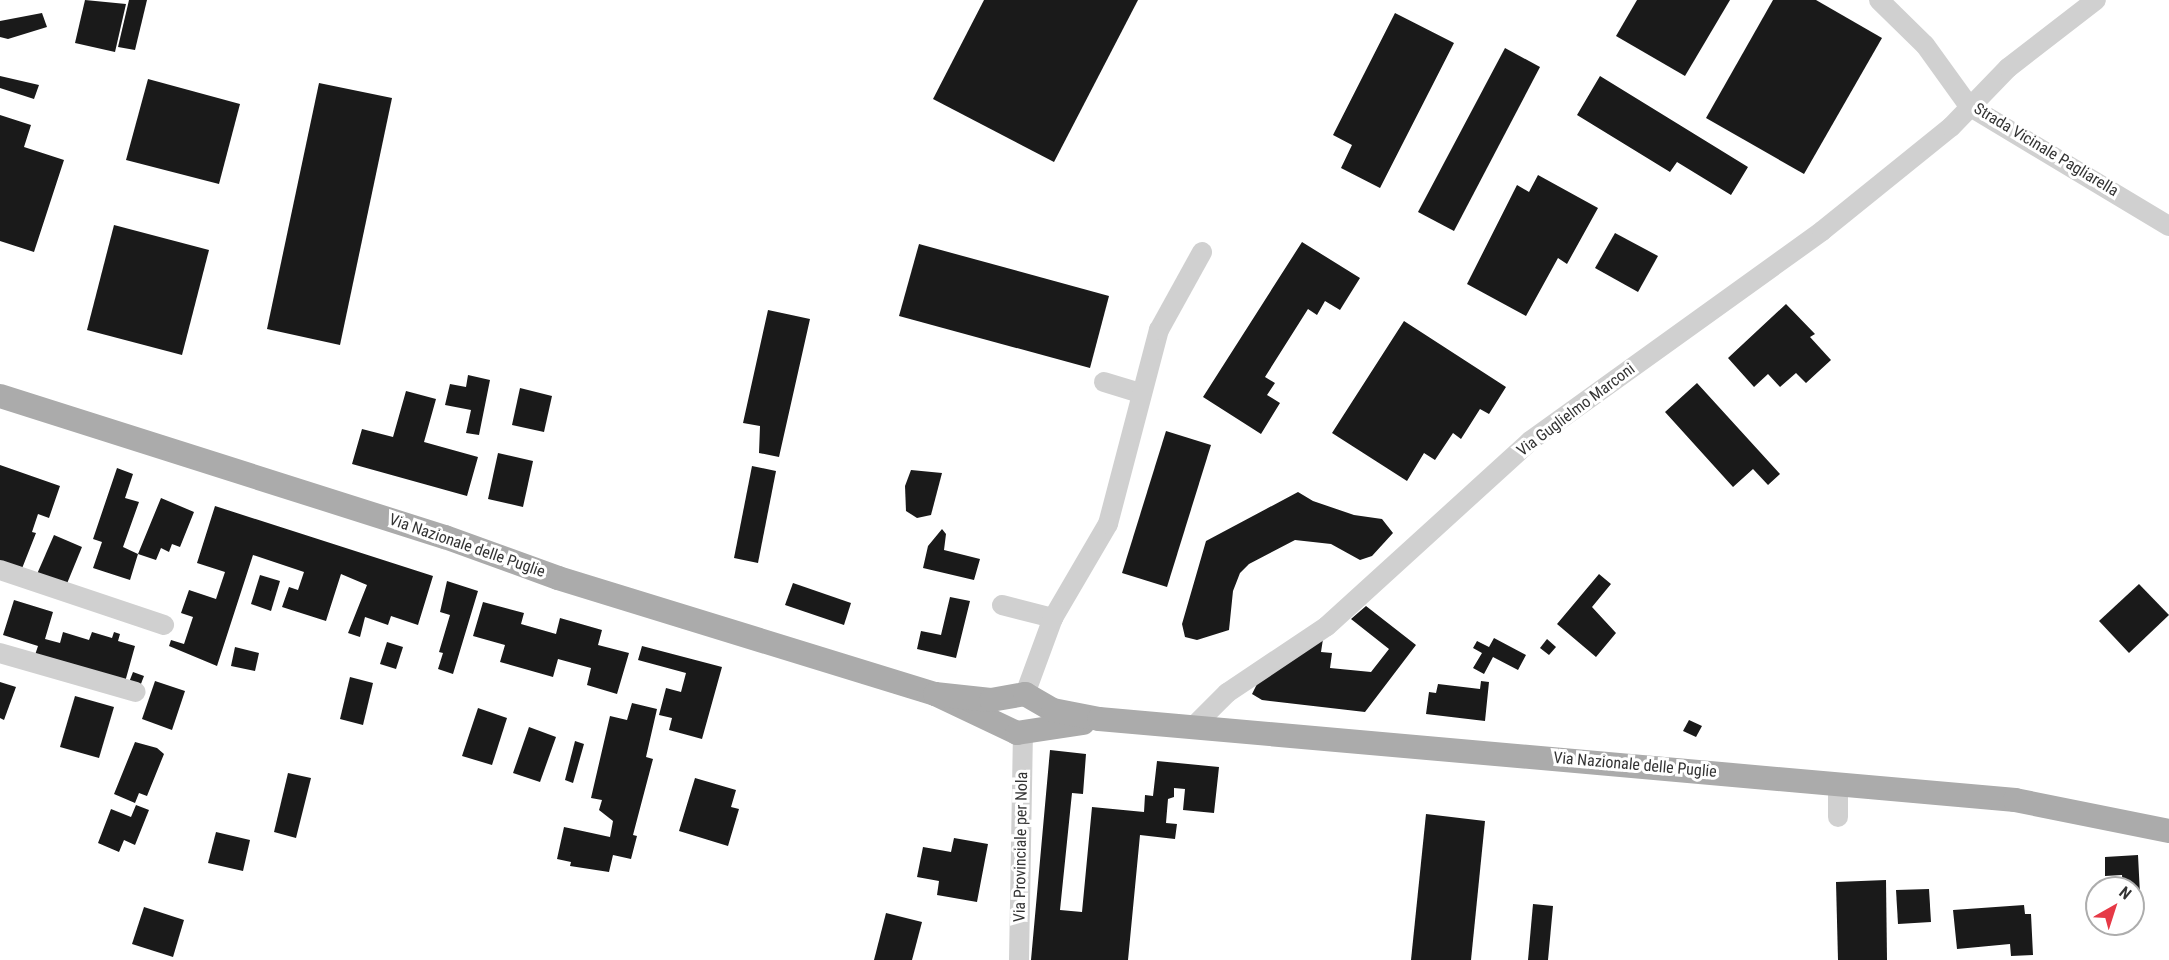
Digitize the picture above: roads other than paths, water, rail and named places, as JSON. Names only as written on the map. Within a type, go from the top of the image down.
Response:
[{"type":"main road","name":"Via Nazionale delle Puglie","points":[[0,396],[433,533],[569,582],[935,694],[1022,732],[1099,719]]},
{"type":"main road","name":"Via Nazionale delle Puglie","points":[[935,694],[991,700],[1025,696],[1053,710],[1099,719],[2015,800],[2169,831]]},
{"type":"main road","points":[[1025,696],[1044,715],[1022,732],[1004,711],[1025,696]]},
{"type":"street","points":[[1879,0],[1925,45],[1968,106]]},
{"type":"street","name":"Strada Vicinale Pagliarella","points":[[2096,0],[2008,68],[1968,106],[2169,226]]},
{"type":"street","name":"Via Guglielmo Marconi","points":[[1193,727],[1227,693],[1327,626],[1530,441],[1822,231],[1951,127],[1968,106]]},
{"type":"street","points":[[1025,696],[1053,618],[1108,524],[1163,321],[1202,252]]},
{"type":"street","points":[[1104,382],[1142,393]]},
{"type":"street","points":[[0,570],[165,625]]},
{"type":"street","points":[[1002,604],[1053,618]]},
{"type":"street","points":[[0,653],[136,692]]},
{"type":"street","name":"Via Provinciale per Nola","points":[[1019,960],[1022,732]]},
{"type":"street","points":[[1838,784],[1838,817]]}]
